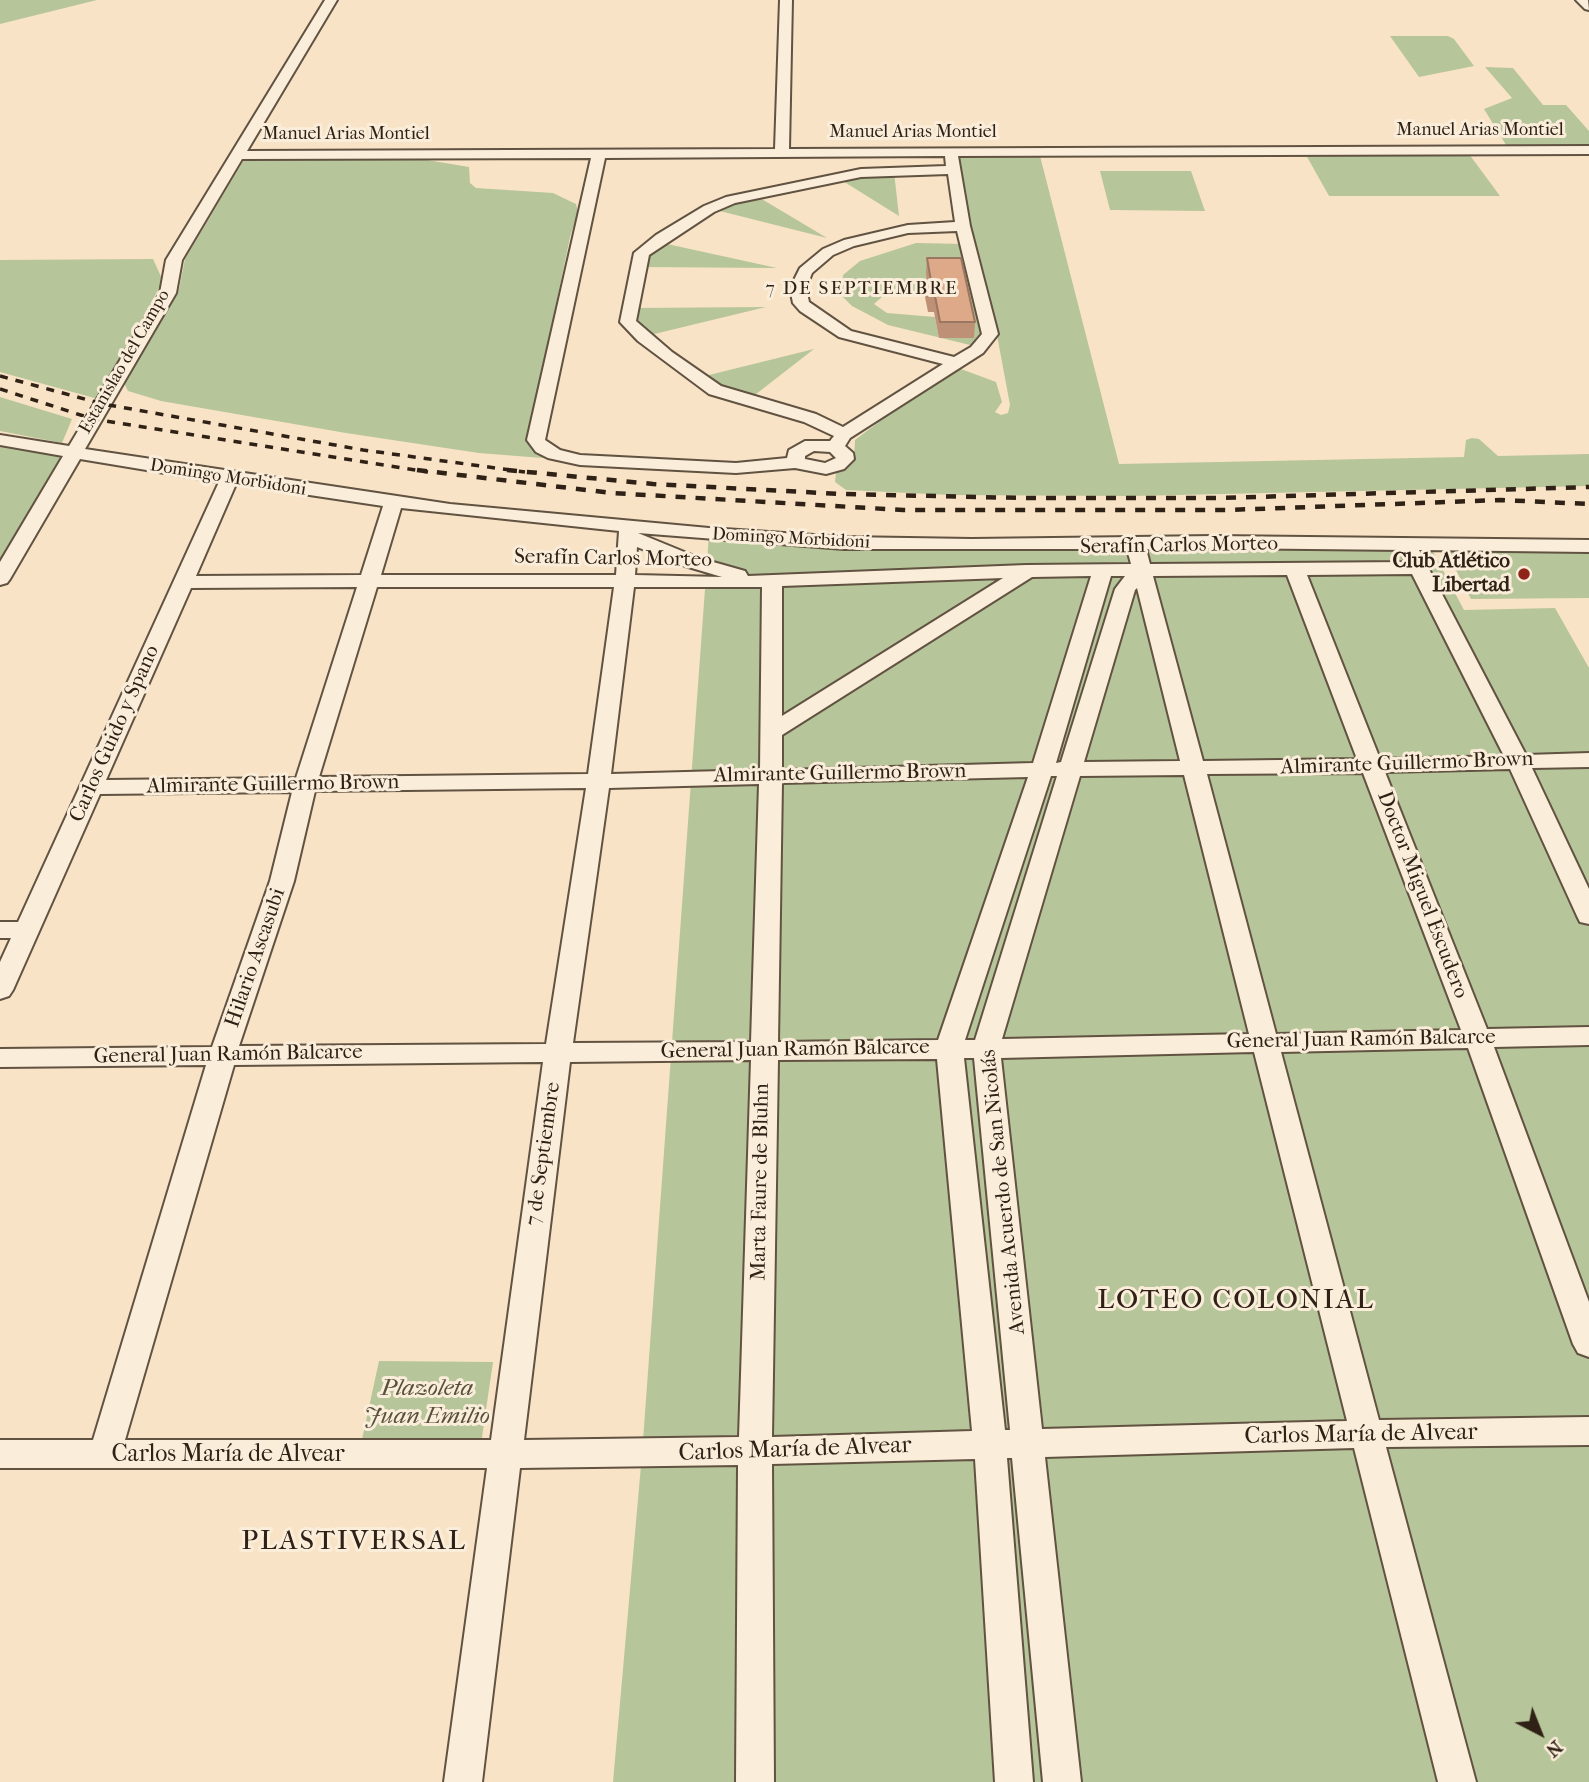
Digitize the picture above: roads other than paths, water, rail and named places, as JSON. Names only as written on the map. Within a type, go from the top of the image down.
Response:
[{"type":"street","name":"Estanislao del Campo","points":[[0,579],[168,293],[174,260],[331,0]]},
{"type":"street","points":[[782,153],[786,0]]},
{"type":"street","points":[[1582,0],[1589,7]]},
{"type":"street","name":"Manuel Arias Montiel","points":[[238,155],[1589,150]]},
{"type":"street","points":[[839,440],[976,350],[990,334],[962,226],[951,152]]},
{"type":"street","points":[[599,153],[536,440],[542,448],[554,454],[580,460],[736,468],[797,462],[817,468],[838,465],[846,456],[839,440],[810,418],[715,390],[666,356],[628,323],[642,253],[691,220],[730,200],[861,173],[954,170]]},
{"type":"street","points":[[957,363],[845,334],[806,308],[801,303],[798,288],[805,271],[828,251],[849,243],[908,229],[962,226]]},
{"type":"street","name":"Domingo Morbidoni","points":[[0,440],[73,454],[450,510],[628,531],[1138,556],[1407,544],[1589,546]]},
{"type":"street","name":"Carlos Guido y Spano","points":[[0,990],[230,478]]},
{"type":"street","name":"Hilario Ascasubi","points":[[105,1454],[223,1055],[282,881],[305,785],[394,501]]},
{"type":"street","points":[[628,531],[692,562],[767,581]]},
{"type":"street","name":"7 de Septiembre","points":[[463,1782],[503,1455],[558,1052],[599,781],[625,583],[628,531]]},
{"type":"street","points":[[1407,544],[1517,760],[1589,916]]},
{"type":"street","points":[[1138,556],[1262,1041],[1368,1434],[1457,1782]]},
{"type":"street","name":"Serafín Carlos Morteo","points":[[183,582],[767,581],[1103,570],[1138,556],[1294,568],[1420,568]]},
{"type":"street","name":"Avenida Acuerdo de San Nicolás","points":[[1062,1782],[988,1049],[990,1033],[1125,589],[1138,556]]},
{"type":"street","name":"Doctor Miguel Escudero","points":[[1294,568],[1478,1039],[1589,1343]]},
{"type":"street","name":"Avenida Acuerdo de San Nicolás","points":[[1014,1782],[990,1444],[949,1047],[1042,770],[1103,570]]},
{"type":"street","points":[[771,733],[1027,571]]},
{"type":"street","name":"Marta Faure de Bluhn","points":[[755,1782],[755,1452],[771,776],[767,581]]},
{"type":"street","name":"Almirante Guillermo Brown","points":[[92,787],[599,781],[1589,760]]},
{"type":"street","points":[[0,930],[26,930]]},
{"type":"street","name":"General Juan Ramón Balcarce","points":[[0,1058],[949,1047],[988,1049],[1589,1036]]},
{"type":"street","name":"Carlos María de Alvear","points":[[0,1454],[503,1455],[755,1452],[1368,1434],[1589,1431]]},
{"type":"railway","points":[[0,376],[103,404],[363,450],[518,471]]},
{"type":"railway","points":[[0,389],[93,419],[428,472]]},
{"type":"railway","points":[[417,470],[612,493],[903,510],[1228,510],[1501,500],[1589,504]]},
{"type":"railway","points":[[507,470],[518,471]]},
{"type":"railway","points":[[518,471],[653,484],[842,494],[1024,498],[1221,498],[1589,487]]},
{"type":"railway","points":[[518,471],[525,472]]},
{"type":"place","name":"Club Atlético Libertad","points":[[1524,574]]},
{"type":"district","name":"7 DE SEPTIEMBRE","points":[[862,289]]},
{"type":"district","name":"LOTEO COLONIAL","points":[[1236,1301]]},
{"type":"district","name":"PLASTIVERSAL","points":[[354,1542]]},
{"type":"park label","name":"Plazoleta Juan Emilio","points":[[427,1403]]}]
